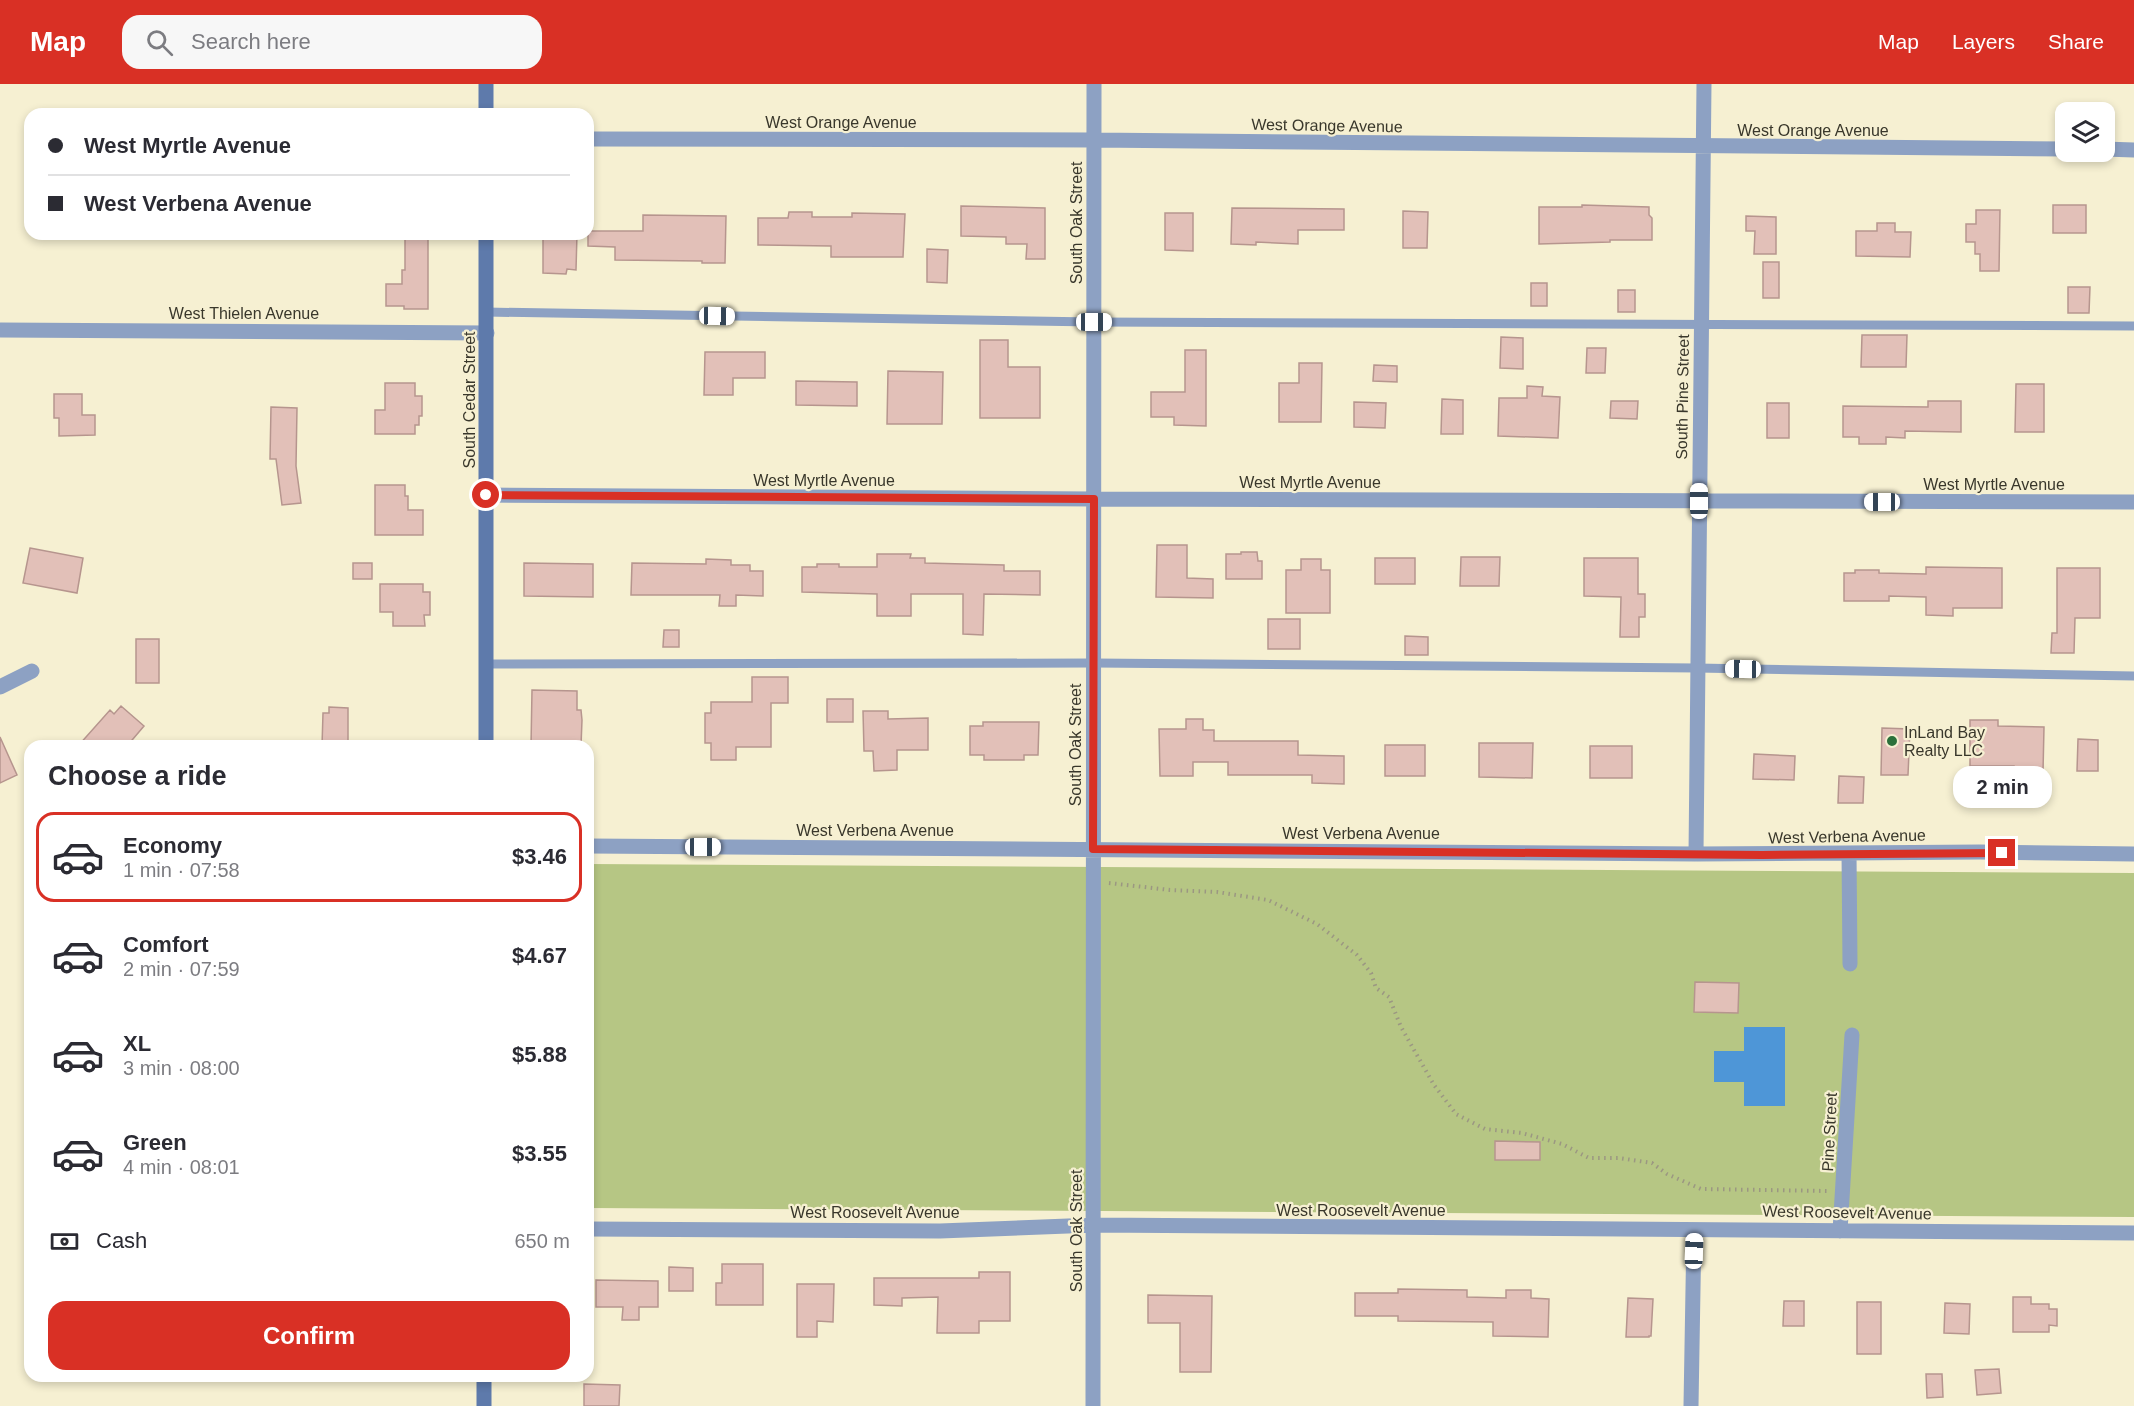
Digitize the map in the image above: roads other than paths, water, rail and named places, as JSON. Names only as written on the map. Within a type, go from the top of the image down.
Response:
[{"type":"street","points":[[486,84],[486,108]]},
{"type":"street","name":"South Oak Street","points":[[1093,1406],[1094,84]]},
{"type":"street","name":"South Pine Street","points":[[1696,854],[1704,84]]},
{"type":"street","name":"West Orange Avenue","points":[[594,139],[1094,140],[2055,149]]},
{"type":"street","points":[[2115,150],[2134,150]]},
{"type":"street","name":"South Cedar Street","points":[[486,240],[486,740]]},
{"type":"street","name":"West Thielen Avenue","points":[[0,330],[487,333]]},
{"type":"street","name":"West Myrtle Avenue","points":[[486,495],[2134,502]]},
{"type":"street","points":[[0,687],[32,671]]},
{"type":"street","name":"West Verbena Avenue","points":[[594,846],[1696,854],[2134,854]]},
{"type":"street","points":[[1849,853],[1850,964]]},
{"type":"street","name":"Pine Street","points":[[1839,1231],[1852,1035]]},
{"type":"street","name":"West Roosevelt Avenue","points":[[594,1229],[940,1231],[1094,1225],[2134,1233]]},
{"type":"street","points":[[1691,1406],[1694,1230]]},
{"type":"street","points":[[484,1382],[484,1406]]},
{"type":"lane","points":[[486,312],[1094,322],[2134,326]]},
{"type":"lane","points":[[486,664],[1094,663],[1698,668],[2134,676]]},
{"type":"water","points":[[1744,1027],[1785,1027],[1785,1106],[1744,1106],[1744,1082],[1714,1082],[1714,1051],[1744,1051]]},
{"type":"place","name":"InLand Bay Realty LLC","points":[[1892,741]]}]
